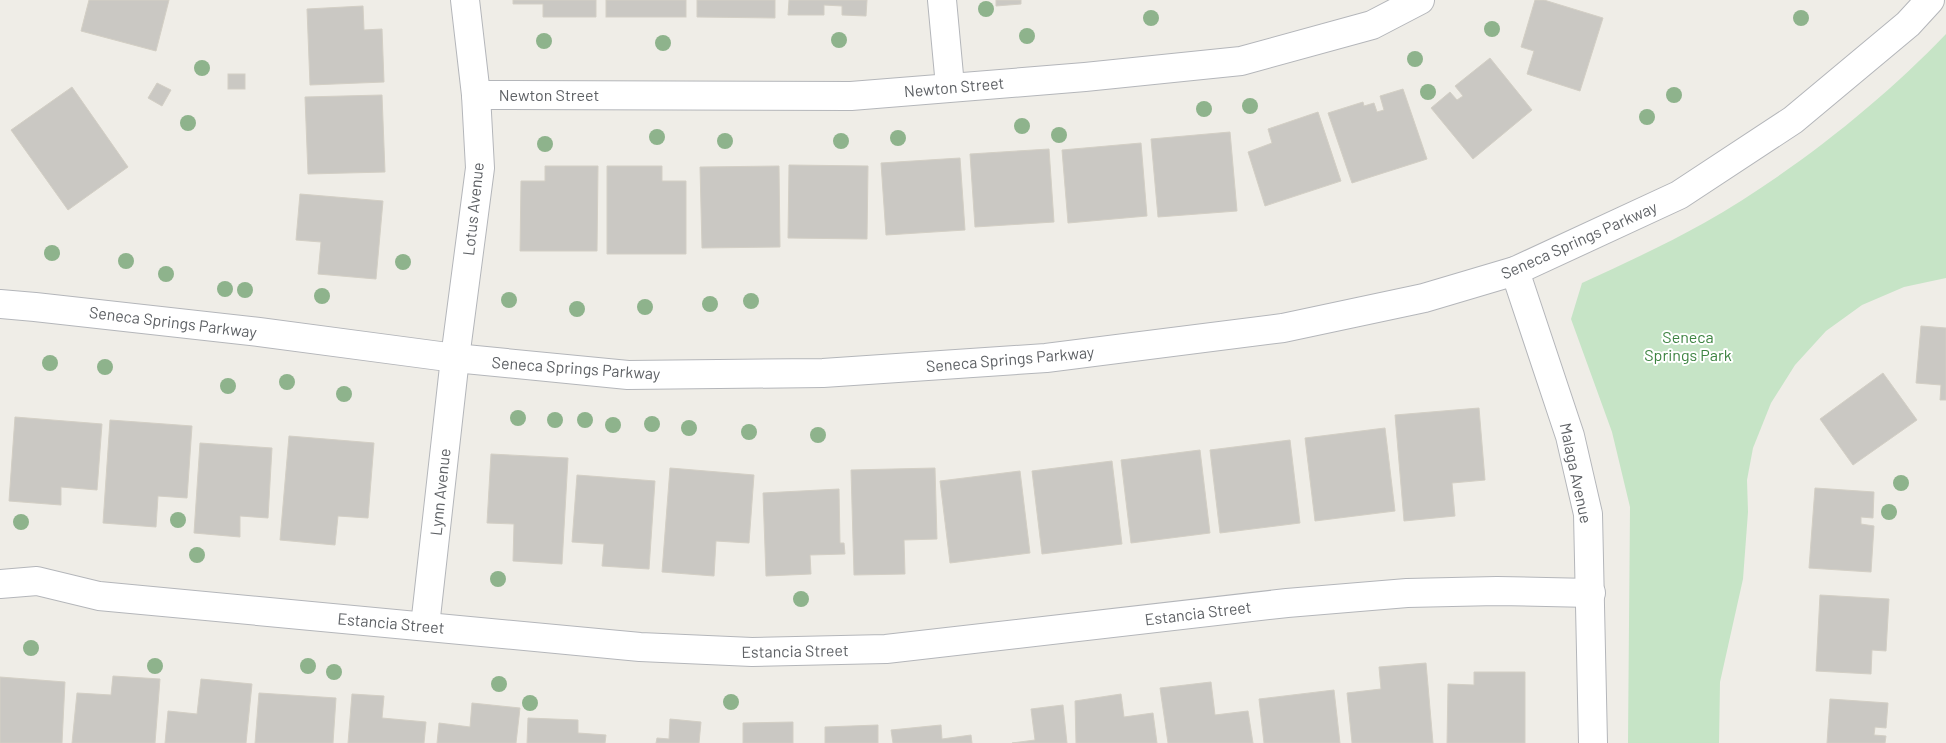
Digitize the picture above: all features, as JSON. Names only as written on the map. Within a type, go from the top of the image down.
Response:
[{"type":"street","name":"Lotus Avenue","points":[[456,358],[480,168],[476,95],[465,0]]},
{"type":"street","points":[[942,0],[950,86]]},
{"type":"street","name":"Newton Street","points":[[476,95],[851,96],[1241,61],[1372,25],[1420,0]]},
{"type":"street","name":"Seneca Springs Parkway","points":[[0,304],[35,306],[259,332],[456,358],[628,375],[822,373],[1046,358],[1283,328],[1424,298],[1515,272],[1680,195],[1793,120],[1908,24],[1930,0]]},
{"type":"street","name":"Malaga Avenue","points":[[1515,272],[1570,436],[1588,514],[1591,593],[1592,743]]},
{"type":"street","name":"Lynn Avenue","points":[[425,626],[456,358]]},
{"type":"street","name":"Estancia Street","points":[[0,584],[37,581],[99,596],[640,647],[752,652],[886,649],[1287,603],[1407,593],[1497,591],[1591,593]]},
{"type":"green space","name":"Seneca Springs Park","points":[[1946,34],[1946,278],[1904,287],[1862,305],[1826,331],[1795,365],[1771,403],[1753,448],[1747,480],[1748,512],[1743,579],[1720,682],[1719,743],[1628,743],[1630,507],[1612,432],[1571,319],[1582,283],[1704,223],[1769,183],[1832,137],[1892,87]]},
{"type":"building","points":[[89,0],[169,0],[156,51],[81,31]]},
{"type":"building","points":[[513,0],[596,0],[596,17],[543,17],[543,4],[513,4]]},
{"type":"building","points":[[606,0],[686,0],[686,17],[606,17]]},
{"type":"building","points":[[697,0],[775,0],[775,18],[697,17]]},
{"type":"building","points":[[789,0],[867,0],[866,16],[842,15],[842,6],[824,5],[824,15],[788,15]]},
{"type":"building","points":[[996,0],[1021,0],[1021,4],[996,6]]},
{"type":"building","points":[[1535,0],[1544,0],[1603,18],[1580,91],[1527,74],[1534,51],[1521,47]]},
{"type":"building","points":[[363,6],[364,30],[382,29],[384,82],[310,85],[307,9]]},
{"type":"building","points":[[1490,58],[1532,110],[1473,159],[1431,108],[1450,92],[1457,100],[1463,96],[1455,86]]},
{"type":"building","points":[[228,74],[245,74],[245,89],[228,89]]},
{"type":"building","points":[[157,83],[171,90],[162,106],[148,98]]},
{"type":"building","points":[[72,87],[128,167],[68,210],[11,130]]},
{"type":"building","points":[[1403,89],[1427,159],[1352,183],[1328,113],[1363,102],[1364,106],[1374,103],[1377,112],[1384,110],[1380,96]]},
{"type":"building","points":[[382,95],[385,172],[308,174],[305,97]]},
{"type":"building","points":[[1318,112],[1341,181],[1265,206],[1248,152],[1272,143],[1268,129]]},
{"type":"building","points":[[1230,132],[1237,211],[1158,217],[1151,139]]},
{"type":"building","points":[[1141,143],[1147,216],[1068,223],[1062,150]]},
{"type":"building","points":[[1049,149],[1054,222],[975,227],[970,154]]},
{"type":"building","points":[[960,158],[965,230],[886,235],[881,163]]},
{"type":"building","points":[[789,165],[868,166],[867,239],[788,238]]},
{"type":"building","points":[[545,166],[598,166],[597,251],[520,251],[521,181],[545,181]]},
{"type":"building","points":[[607,166],[662,166],[662,181],[686,181],[686,254],[607,254]]},
{"type":"building","points":[[779,166],[780,247],[702,248],[700,167]]},
{"type":"building","points":[[300,194],[383,201],[376,279],[318,274],[321,242],[296,240]]},
{"type":"building","points":[[1921,326],[1946,328],[1946,400],[1940,400],[1941,385],[1916,383]]},
{"type":"building","points":[[1883,373],[1917,420],[1853,465],[1820,419]]},
{"type":"building","points":[[1479,408],[1485,480],[1452,483],[1455,516],[1404,521],[1395,415]]},
{"type":"building","points":[[15,417],[102,424],[97,490],[61,487],[61,505],[9,501]]},
{"type":"building","points":[[110,420],[192,426],[187,498],[158,496],[156,527],[103,523]]},
{"type":"building","points":[[1385,428],[1395,511],[1315,521],[1305,438]]},
{"type":"building","points":[[289,436],[374,443],[368,518],[338,516],[335,545],[280,540]]},
{"type":"building","points":[[1290,440],[1300,523],[1220,533],[1210,450]]},
{"type":"building","points":[[200,443],[272,448],[268,518],[240,516],[240,537],[194,533]]},
{"type":"building","points":[[1200,450],[1210,533],[1131,543],[1121,460]]},
{"type":"building","points":[[491,454],[568,458],[562,564],[513,561],[514,524],[487,523]]},
{"type":"building","points":[[1112,461],[1122,544],[1042,554],[1032,471]]},
{"type":"building","points":[[670,468],[754,475],[749,543],[716,541],[714,576],[662,572]]},
{"type":"building","points":[[935,468],[937,539],[904,540],[905,574],[854,575],[851,470]]},
{"type":"building","points":[[1020,471],[1030,553],[950,563],[940,481]]},
{"type":"building","points":[[577,475],[655,481],[649,569],[602,566],[604,544],[572,542]]},
{"type":"building","points":[[1815,488],[1874,492],[1873,518],[1861,517],[1861,524],[1874,526],[1871,572],[1809,568]]},
{"type":"building","points":[[839,489],[840,543],[844,543],[845,554],[810,555],[811,574],[766,576],[763,493]]},
{"type":"building","points":[[1820,595],[1889,599],[1886,651],[1872,650],[1871,674],[1816,671]]},
{"type":"building","points":[[1426,663],[1433,743],[1352,743],[1347,693],[1381,689],[1379,667]]},
{"type":"building","points":[[1474,672],[1525,672],[1525,743],[1447,743],[1448,684],[1474,685]]},
{"type":"building","points":[[113,676],[160,679],[155,743],[72,743],[77,693],[111,695]]},
{"type":"building","points":[[0,677],[65,682],[62,743],[0,743]]},
{"type":"building","points":[[201,679],[252,684],[246,743],[165,743],[168,711],[197,714]]},
{"type":"building","points":[[1211,682],[1215,715],[1248,711],[1253,743],[1168,743],[1160,688]]},
{"type":"building","points":[[1334,690],[1340,743],[1264,743],[1259,699]]},
{"type":"building","points":[[259,693],[336,698],[333,743],[255,743]]},
{"type":"building","points":[[352,694],[384,696],[382,718],[426,722],[424,743],[348,743]]},
{"type":"building","points":[[1121,694],[1124,717],[1153,713],[1157,743],[1076,743],[1075,701]]},
{"type":"building","points":[[1830,699],[1888,703],[1886,728],[1875,727],[1874,735],[1886,736],[1885,743],[1827,743]]},
{"type":"building","points":[[472,703],[520,708],[516,743],[437,743],[439,723],[470,727]]},
{"type":"building","points":[[1063,705],[1067,743],[1012,743],[1035,740],[1031,709]]},
{"type":"building","points":[[528,718],[578,720],[578,733],[606,735],[605,743],[527,743]]},
{"type":"building","points":[[670,719],[701,722],[699,743],[656,743],[657,738],[669,739]]},
{"type":"building","points":[[793,722],[793,743],[743,743],[743,723]]},
{"type":"building","points":[[878,725],[878,743],[825,743],[825,727]]},
{"type":"building","points":[[941,725],[942,739],[971,735],[972,743],[893,743],[891,730]]}]
